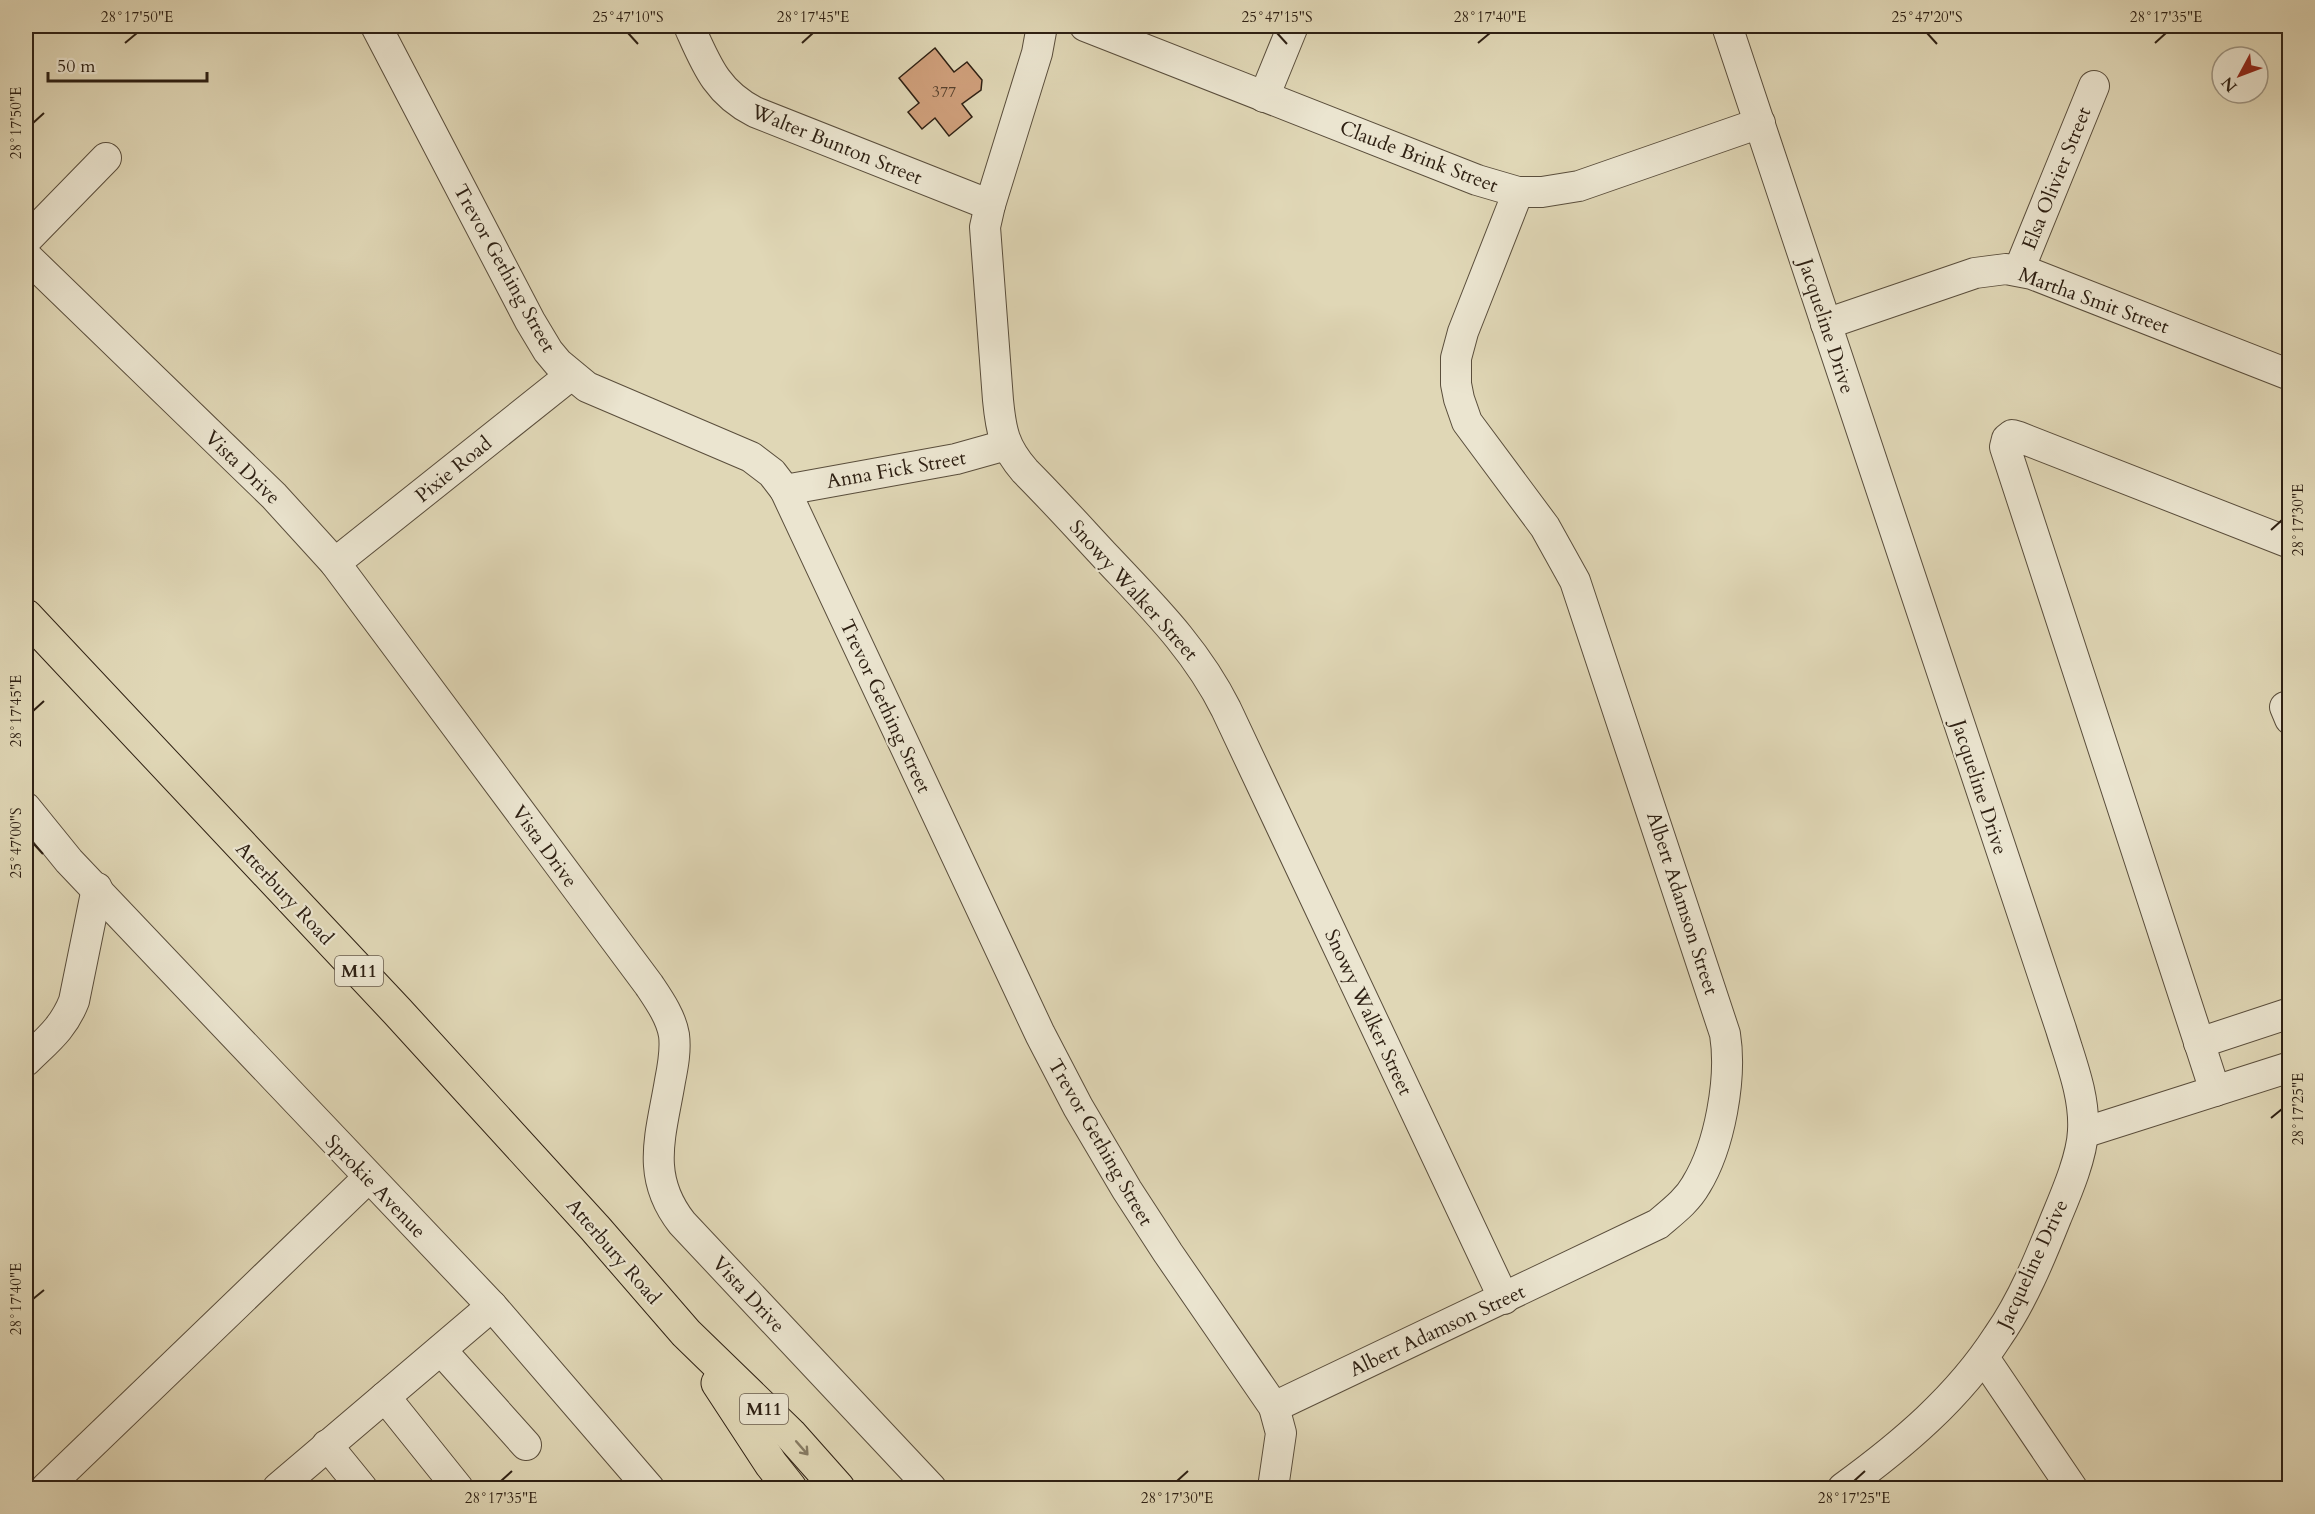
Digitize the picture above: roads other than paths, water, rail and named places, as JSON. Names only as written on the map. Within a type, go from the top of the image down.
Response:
[{"type":"main road","name":"Atterbury Road","points":[[26,616],[420,1037],[595,1228],[686,1333],[790,1434],[838,1488]]},
{"type":"main road","name":"Atterbury Road","points":[[686,1333],[771,1464],[790,1488]]},
{"type":"street","name":"Trevor Gething Street","points":[[376,26],[530,321],[548,351],[570,375],[601,394],[751,457],[765,466],[785,490],[1036,1025],[1078,1107],[1150,1228],[1274,1407],[1281,1434],[1273,1488]]},
{"type":"street","name":"Walter Bunton Street","points":[[689,26],[716,81],[741,105],[990,205]]},
{"type":"street","name":"Snowy Walker Street","points":[[1042,26],[1037,53],[985,227],[1000,423],[1006,445],[1025,471],[1160,614],[1196,657],[1210,680],[1231,720],[1504,1299]]},
{"type":"street","name":"Claude Brink Street","points":[[1085,26],[1488,184],[1518,192],[1542,192],[1579,186],[1760,123]]},
{"type":"street","points":[[1264,97],[1293,26]]},
{"type":"street","name":"Jacqueline Drive","points":[[1727,26],[2076,1077],[2083,1114],[2083,1133],[2070,1184],[2044,1248],[2014,1310],[1984,1358],[1943,1405],[1903,1442],[1843,1488]]},
{"type":"street","name":"Elsa Olivier Street","points":[[2019,270],[2094,86]]},
{"type":"street","points":[[26,240],[106,158]]},
{"type":"street","name":"Albert Adamson Street","points":[[1274,1407],[1650,1229],[1681,1204],[1696,1185],[1710,1153],[1724,1102],[1728,1057],[1725,1034],[1575,580],[1545,527],[1467,422],[1459,399],[1455,372],[1459,345],[1518,192]]},
{"type":"street","name":"Vista Drive","points":[[26,256],[274,496],[335,563],[649,986],[665,1012],[674,1034],[674,1060],[660,1146],[659,1179],[674,1212],[931,1488]]},
{"type":"street","name":"Martha Smit Street","points":[[1826,324],[1975,273],[1994,269],[2019,270],[2063,285],[2289,375]]},
{"type":"street","name":"Pixie Road","points":[[335,563],[570,375]]},
{"type":"street","points":[[2215,1091],[2005,447],[2007,439],[2012,435],[2019,437],[2289,543]]},
{"type":"street","name":"Anna Fick Street","points":[[785,490],[945,461],[1006,445]]},
{"type":"street","name":"Sprokie Avenue","points":[[31,826],[97,888],[368,1178],[492,1306],[650,1488]]},
{"type":"street","points":[[26,1061],[59,1030],[70,1011],[97,888]]},
{"type":"street","points":[[2199,1043],[2289,1012]]},
{"type":"street","points":[[2083,1133],[2289,1067]]},
{"type":"street","points":[[46,1488],[368,1178]]},
{"type":"street","points":[[278,1488],[492,1306]]},
{"type":"street","points":[[441,1350],[526,1445]]},
{"type":"street","points":[[1984,1358],[2072,1488]]},
{"type":"street","points":[[385,1397],[458,1488]]},
{"type":"street","points":[[327,1445],[362,1488]]}]
